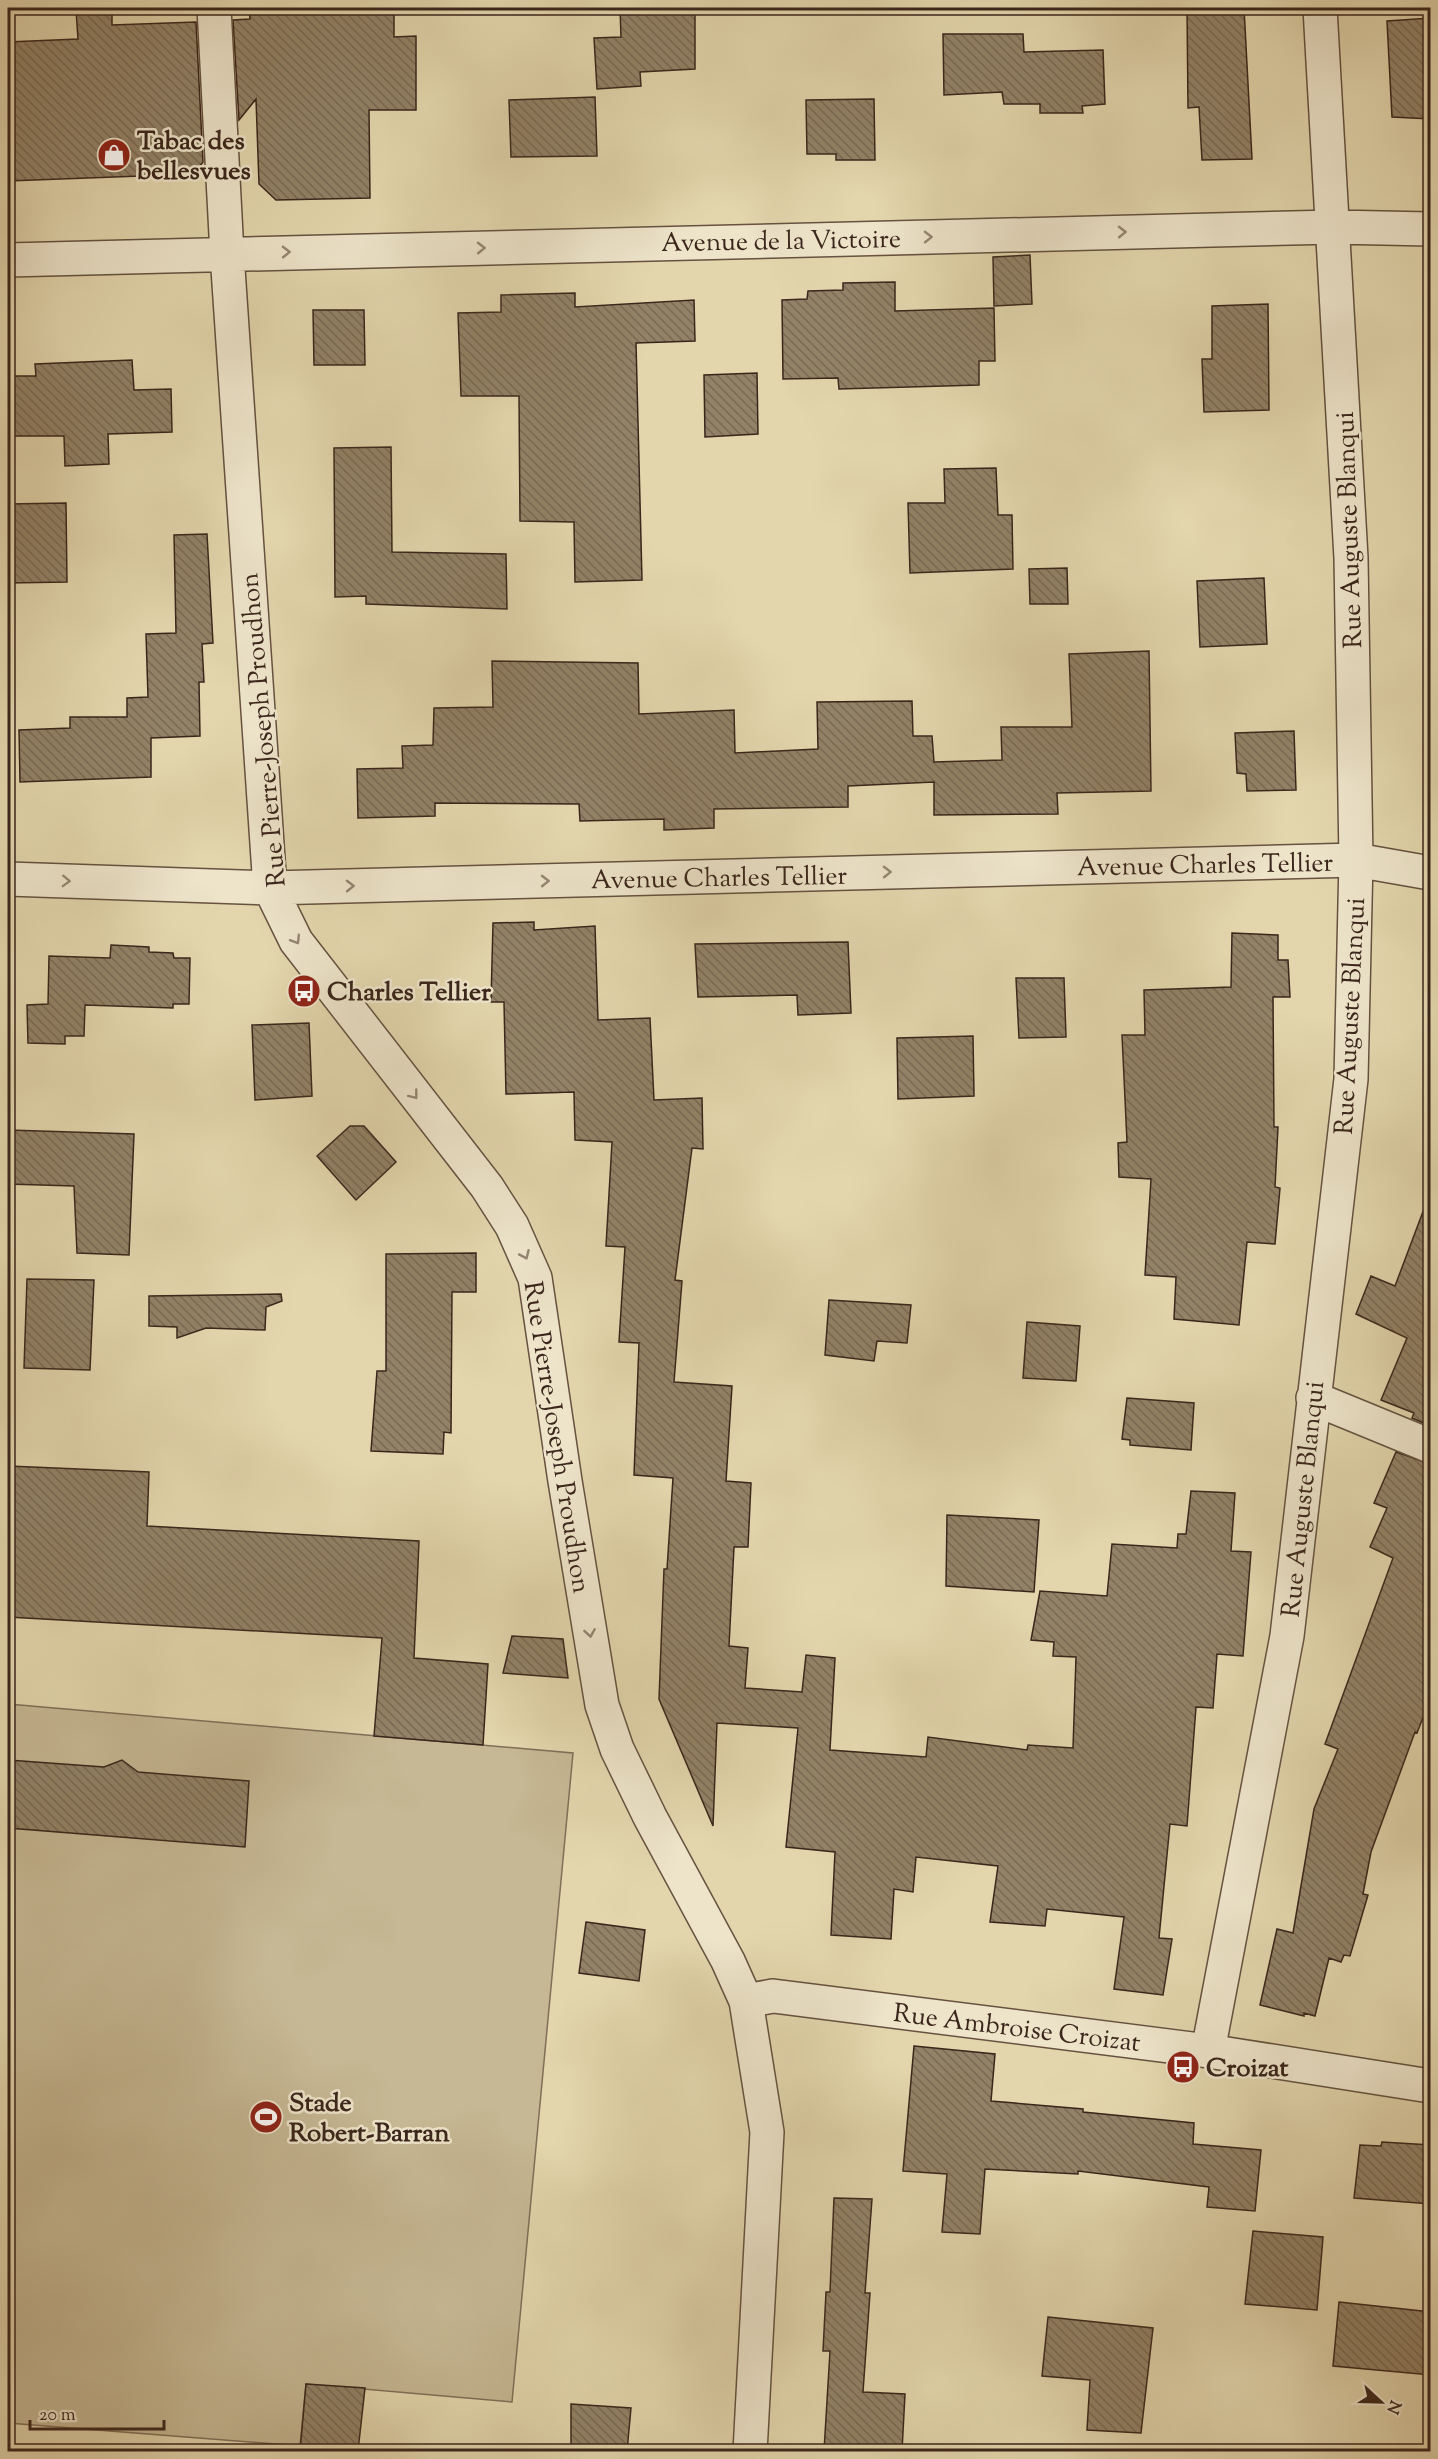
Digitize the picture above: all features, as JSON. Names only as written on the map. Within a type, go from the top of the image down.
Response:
[{"type":"street","name":"Rue Pierre-Joseph Proudhon","points":[[214,8],[227,254],[270,888],[296,941],[487,1187],[512,1226],[535,1278],[602,1705],[617,1749],[650,1818],[728,1961],[746,2001],[767,2132],[750,2451]]},
{"type":"street","name":"Rue Auguste Blanqui","points":[[1209,2051],[1287,1636],[1351,1079],[1356,860],[1352,558],[1320,8]]},
{"type":"street","name":"Avenue de la Victoire","points":[[8,260],[1334,226],[1431,229]]},
{"type":"street","name":"Avenue Charles Tellier","points":[[8,879],[270,888],[1356,860],[1431,873]]},
{"type":"street","points":[[1313,1398],[1431,1446]]},
{"type":"street","name":"Rue Ambroise Croizat","points":[[746,2001],[773,1996],[1209,2051],[1431,2086]]},
{"type":"shaded area","name":"Stade Robert-Barran","points":[[8,1704],[573,1753],[512,2402],[306,2384],[300,2446],[8,2423]]},
{"type":"building","points":[[112,8],[112,25],[196,22],[203,162],[194,174],[8,181],[8,42],[78,39],[76,10]]},
{"type":"building","points":[[249,8],[394,8],[394,37],[416,36],[416,110],[369,110],[370,198],[276,200],[259,184],[256,99],[239,120],[233,20],[250,19]]},
{"type":"building","points":[[620,8],[695,8],[695,69],[640,72],[641,86],[597,89],[594,38],[621,37]]},
{"type":"building","points":[[1187,8],[1244,8],[1252,159],[1202,160],[1199,107],[1188,108]]},
{"type":"building","points":[[1431,18],[1431,119],[1392,117],[1387,21]]},
{"type":"building","points":[[943,34],[1023,34],[1024,52],[1103,50],[1105,104],[1082,106],[1083,113],[1040,113],[1040,104],[1004,104],[1002,92],[944,95]]},
{"type":"building","points":[[595,97],[597,156],[511,157],[509,100]]},
{"type":"building","points":[[874,99],[875,160],[836,160],[836,154],[807,154],[806,100]]},
{"type":"building","points":[[1030,255],[1032,304],[994,306],[993,257]]},
{"type":"building","points":[[895,282],[895,311],[994,308],[995,361],[979,361],[979,385],[839,389],[838,378],[783,379],[782,300],[807,299],[808,291],[843,290],[843,283]]},
{"type":"building","points":[[575,293],[575,307],[694,300],[695,341],[636,343],[642,580],[575,582],[574,522],[520,521],[519,396],[461,396],[458,313],[501,312],[501,295]]},
{"type":"building","points":[[1268,304],[1269,410],[1204,412],[1202,359],[1212,359],[1212,306]]},
{"type":"building","points":[[313,310],[364,310],[365,365],[314,365]]},
{"type":"building","points":[[132,360],[134,390],[171,389],[172,432],[108,434],[109,464],[65,466],[64,436],[11,436],[9,376],[36,376],[35,364]]},
{"type":"building","points":[[757,373],[758,434],[705,437],[704,375]]},
{"type":"building","points":[[391,447],[392,552],[506,554],[507,609],[366,604],[366,596],[335,597],[334,448]]},
{"type":"building","points":[[996,468],[998,515],[1012,515],[1013,569],[910,573],[908,503],[945,503],[944,469]]},
{"type":"building","points":[[66,503],[67,582],[8,583],[8,504]]},
{"type":"building","points":[[207,534],[213,643],[202,644],[204,682],[199,682],[200,736],[151,738],[151,777],[20,782],[19,730],[70,728],[70,717],[127,717],[127,698],[148,697],[146,634],[176,633],[174,535]]},
{"type":"building","points":[[1067,568],[1068,604],[1030,604],[1029,569]]},
{"type":"building","points":[[1264,578],[1267,644],[1200,647],[1197,581]]},
{"type":"building","points":[[1149,651],[1151,791],[1057,793],[1058,814],[934,815],[934,782],[848,786],[848,807],[714,809],[714,828],[664,830],[664,819],[580,821],[579,804],[435,803],[435,816],[358,818],[357,769],[403,768],[402,746],[433,745],[434,708],[493,707],[492,661],[638,663],[639,714],[734,710],[735,753],[818,749],[817,702],[912,701],[913,736],[932,736],[934,762],[1002,760],[1001,727],[1072,727],[1069,654]]},
{"type":"building","points":[[1294,731],[1296,790],[1247,791],[1246,774],[1237,773],[1235,733]]},
{"type":"building","points":[[534,922],[534,930],[595,926],[598,1020],[650,1018],[654,1100],[702,1098],[703,1149],[692,1148],[675,1280],[682,1281],[674,1382],[732,1386],[726,1481],[751,1483],[748,1547],[734,1547],[729,1646],[748,1648],[745,1688],[802,1692],[806,1655],[835,1658],[830,1750],[926,1757],[928,1737],[1027,1750],[1028,1745],[1073,1748],[1076,1657],[1053,1656],[1054,1642],[1031,1640],[1040,1591],[1107,1596],[1112,1544],[1177,1548],[1178,1534],[1186,1534],[1191,1491],[1235,1493],[1231,1551],[1251,1552],[1243,1656],[1217,1654],[1213,1708],[1196,1707],[1187,1826],[1170,1824],[1159,1938],[1172,1939],[1163,1995],[1114,1989],[1124,1917],[1047,1909],[1045,1926],[990,1922],[998,1866],[916,1857],[913,1892],[894,1889],[891,1939],[831,1935],[835,1852],[786,1847],[798,1728],[717,1723],[713,1826],[659,1699],[664,1569],[667,1569],[673,1478],[634,1475],[639,1343],[619,1342],[625,1247],[606,1246],[612,1142],[575,1140],[574,1092],[506,1094],[504,1002],[491,1002],[493,923]]},
{"type":"building","points":[[1232,933],[1278,935],[1278,960],[1288,960],[1290,997],[1273,997],[1274,1127],[1278,1127],[1275,1187],[1280,1188],[1275,1244],[1247,1242],[1239,1325],[1174,1319],[1176,1277],[1145,1275],[1151,1179],[1119,1177],[1118,1143],[1127,1142],[1122,1035],[1145,1035],[1144,990],[1231,987]]},
{"type":"building","points":[[848,942],[851,1013],[798,1015],[797,995],[698,997],[695,944]]},
{"type":"building","points":[[111,945],[149,947],[149,952],[173,953],[174,958],[190,958],[189,1004],[173,1004],[173,1008],[85,1005],[84,1036],[65,1036],[65,1044],[28,1043],[27,1005],[48,1004],[49,956],[110,958]]},
{"type":"building","points":[[1016,978],[1064,978],[1066,1037],[1019,1038]]},
{"type":"building","points":[[309,1023],[312,1096],[255,1100],[252,1025]]},
{"type":"building","points":[[973,1036],[974,1096],[898,1099],[897,1038]]},
{"type":"building","points":[[350,1126],[364,1126],[396,1162],[356,1200],[317,1156]]},
{"type":"building","points":[[8,1130],[134,1134],[129,1255],[77,1253],[74,1186],[8,1184]]},
{"type":"building","points":[[1427,1201],[1431,1202],[1431,1426],[1412,1418],[1414,1413],[1381,1400],[1407,1338],[1356,1314],[1371,1276],[1395,1286]]},
{"type":"building","points":[[476,1253],[476,1292],[452,1292],[451,1433],[444,1432],[443,1454],[371,1451],[377,1371],[386,1371],[386,1254]]},
{"type":"building","points":[[27,1279],[94,1280],[90,1370],[24,1368]]},
{"type":"building","points":[[281,1294],[282,1301],[266,1307],[265,1330],[206,1328],[177,1338],[177,1327],[149,1326],[149,1296]]},
{"type":"building","points":[[829,1300],[911,1305],[907,1343],[877,1341],[874,1361],[825,1355]]},
{"type":"building","points":[[1027,1322],[1080,1326],[1076,1381],[1023,1378]]},
{"type":"building","points":[[1127,1398],[1194,1403],[1191,1450],[1130,1445],[1130,1440],[1122,1439]]},
{"type":"building","points":[[1396,1452],[1431,1464],[1431,1697],[1417,1733],[1415,1732],[1371,1852],[1363,1894],[1368,1895],[1350,1956],[1344,1955],[1341,1962],[1329,1958],[1315,2016],[1304,2013],[1304,2016],[1260,2005],[1277,1929],[1293,1933],[1314,1809],[1338,1749],[1325,1744],[1393,1558],[1370,1547],[1387,1508],[1374,1503]]},
{"type":"building","points":[[8,1466],[149,1472],[147,1526],[419,1541],[414,1658],[488,1664],[483,1745],[374,1736],[382,1638],[8,1617]]},
{"type":"building","points":[[947,1515],[1039,1520],[1034,1592],[946,1586]]},
{"type":"building","points":[[512,1636],[563,1639],[568,1678],[503,1673]]},
{"type":"building","points":[[8,1760],[104,1767],[122,1760],[138,1772],[249,1781],[245,1847],[8,1828]]},
{"type":"building","points":[[586,1922],[645,1930],[639,1981],[579,1973]]},
{"type":"building","points":[[914,2046],[995,2054],[991,2101],[1083,2109],[1083,2112],[1194,2123],[1193,2144],[1261,2150],[1255,2211],[1207,2207],[1209,2187],[1078,2171],[1078,2174],[985,2169],[980,2234],[942,2232],[947,2174],[903,2171]]},
{"type":"building","points":[[1382,2142],[1431,2145],[1431,2204],[1354,2198],[1360,2145],[1381,2146]]},
{"type":"building","points":[[834,2198],[872,2199],[865,2293],[870,2293],[863,2392],[905,2394],[902,2451],[824,2451],[830,2351],[823,2351],[826,2292],[830,2292]]},
{"type":"building","points":[[1253,2231],[1323,2237],[1317,2310],[1245,2304]]},
{"type":"building","points":[[1339,2302],[1431,2312],[1431,2375],[1333,2366]]},
{"type":"building","points":[[1048,2317],[1153,2328],[1141,2433],[1087,2430],[1090,2380],[1042,2376]]},
{"type":"building","points":[[306,2384],[365,2388],[358,2451],[300,2451]]},
{"type":"building","points":[[571,2404],[631,2408],[627,2451],[571,2451]]},
{"type":"place","name":"Tabac des bellesvues","points":[[114,155]]},
{"type":"place","name":"Charles Tellier","points":[[304,991]]},
{"type":"place","name":"Croizat","points":[[1183,2067]]},
{"type":"place","name":"Stade Robert-Barran","points":[[266,2117]]}]
